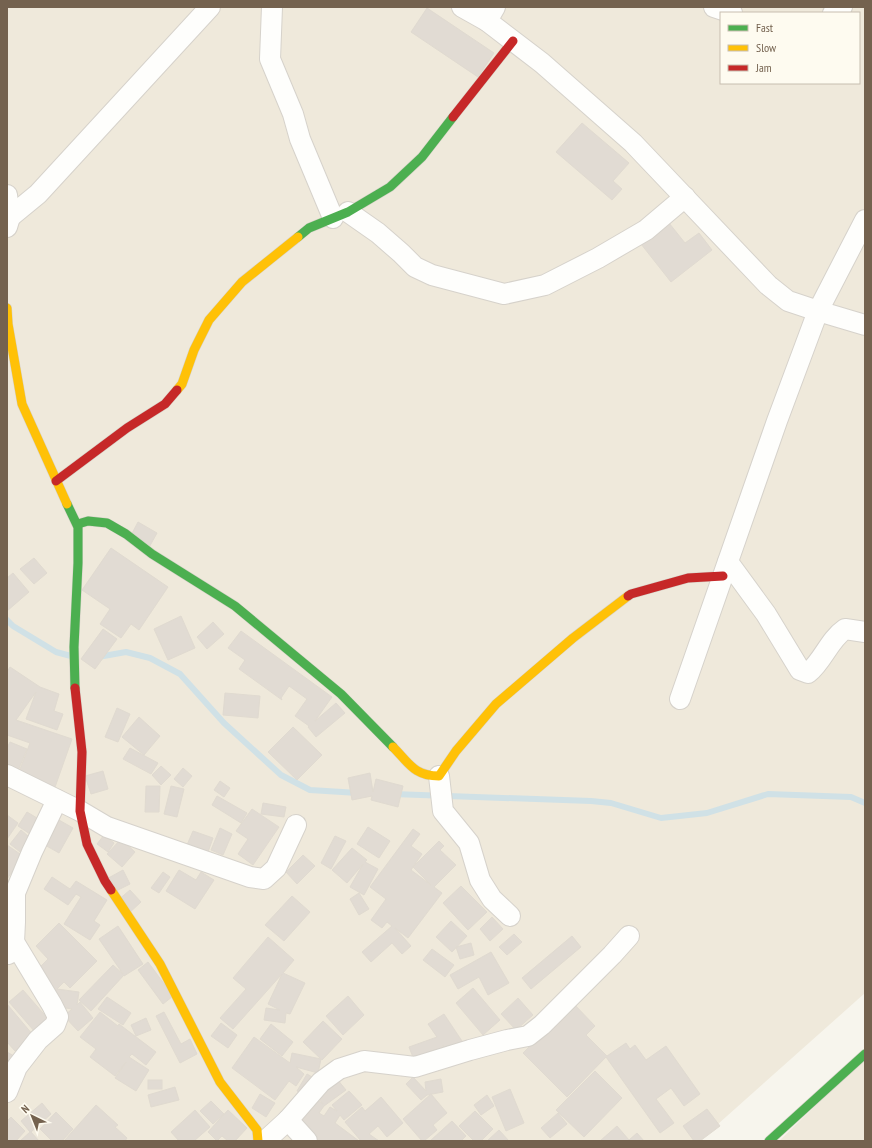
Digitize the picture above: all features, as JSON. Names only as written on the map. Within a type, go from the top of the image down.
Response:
[{"type":"street","points":[[8,222],[38,194],[210,7]]},
{"type":"street","points":[[272,7],[270,59],[293,114],[302,146],[341,215],[378,233],[401,253],[415,268],[432,275],[504,294],[545,285],[598,258],[646,230],[685,198]]},
{"type":"street","points":[[462,7],[491,14],[514,41],[542,63],[633,143],[768,285],[788,301],[818,312],[865,325]]},
{"type":"street","points":[[714,7],[729,12]]},
{"type":"street","points":[[56,481],[127,428],[165,404],[182,384],[194,350],[209,320],[242,282],[309,228],[341,215],[390,187],[422,157],[514,41]]},
{"type":"street","points":[[7,195],[8,222]]},
{"type":"street","points":[[680,699],[777,421],[818,312],[865,220]]},
{"type":"street","points":[[7,308],[8,324],[22,404],[56,481],[78,524],[78,563],[74,647],[75,690],[82,752],[80,811],[87,844],[105,881],[160,964],[187,1014],[220,1082],[257,1130],[258,1141]]},
{"type":"street","points":[[78,524],[88,521],[107,523],[126,534],[152,554],[235,606],[341,694],[417,772],[440,779]]},
{"type":"street","points":[[725,569],[766,614],[800,670],[808,673],[815,667],[839,633],[846,629],[865,632]]},
{"type":"street","points":[[510,916],[492,899],[480,880],[469,844],[443,811],[440,779],[456,751],[496,704],[573,638],[631,594],[725,569]]},
{"type":"street","points":[[7,775],[80,811],[107,827],[250,877],[264,879],[276,868],[296,825]]},
{"type":"street","points":[[7,1092],[17,1067],[38,1040],[55,1025],[58,1017],[52,1006],[10,949],[15,922],[15,893],[32,852],[57,800]]},
{"type":"street","points":[[265,1141],[288,1120],[321,1082],[339,1069],[364,1061],[415,1067],[470,1050],[528,1036],[542,1025],[573,995],[612,955],[628,936]]},
{"type":"street","points":[[769,1141],[865,1054]]},
{"type":"street","points":[[288,1120],[307,1141]]},
{"type":"shaded area","points":[[7,7],[865,7],[865,993],[699,1141],[7,1141]]},
{"type":"shaded area","points":[[865,1058],[865,1141],[779,1141]]},
{"type":"building","points":[[427,8],[494,53],[478,77],[411,32]]},
{"type":"building","points":[[582,123],[629,163],[613,181],[622,189],[612,200],[556,152]]},
{"type":"building","points":[[669,223],[685,243],[699,233],[712,250],[671,282],[641,244]]},
{"type":"building","points":[[138,522],[157,533],[147,551],[128,541]]},
{"type":"building","points":[[111,548],[168,587],[139,630],[131,624],[121,638],[100,624],[110,609],[82,590]]},
{"type":"building","points":[[34,558],[47,573],[34,584],[20,569]]},
{"type":"building","points":[[13,573],[29,592],[7,611],[7,578]]},
{"type":"building","points":[[181,616],[195,648],[168,660],[154,629]]},
{"type":"building","points":[[213,622],[224,634],[207,649],[197,637]]},
{"type":"building","points":[[103,629],[117,639],[95,669],[81,659]]},
{"type":"building","points":[[241,631],[332,697],[315,721],[336,703],[345,713],[316,737],[308,727],[309,726],[295,716],[307,699],[289,686],[281,698],[282,700],[239,669],[245,660],[228,648]]},
{"type":"building","points":[[10,667],[40,687],[59,694],[54,711],[63,714],[57,730],[26,719],[36,692],[16,720],[72,739],[54,790],[17,777],[30,743],[7,735],[7,672]]},
{"type":"building","points":[[225,693],[260,696],[258,718],[223,715]]},
{"type":"building","points":[[117,708],[130,714],[118,742],[105,737]]},
{"type":"building","points":[[139,717],[160,736],[144,755],[122,737]]},
{"type":"building","points":[[293,727],[322,755],[297,780],[268,752]]},
{"type":"building","points":[[10,742],[27,749],[18,771],[7,767],[7,748]]},
{"type":"building","points":[[130,748],[158,763],[151,774],[123,759]]},
{"type":"building","points":[[161,766],[171,775],[161,785],[152,775]]},
{"type":"building","points":[[183,768],[192,776],[183,787],[174,779]]},
{"type":"building","points":[[103,771],[108,789],[91,794],[85,776]]},
{"type":"building","points":[[370,773],[373,792],[376,779],[403,786],[398,807],[371,800],[372,796],[352,800],[348,778]]},
{"type":"building","points":[[220,781],[230,788],[224,797],[214,790]]},
{"type":"building","points":[[146,786],[160,786],[159,812],[145,812]]},
{"type":"building","points":[[171,786],[184,789],[177,817],[164,814]]},
{"type":"building","points":[[217,796],[247,813],[241,823],[212,805]]},
{"type":"building","points":[[263,803],[286,807],[284,817],[261,814]]},
{"type":"building","points":[[252,809],[279,827],[253,865],[238,854],[248,839],[236,831]]},
{"type":"building","points":[[27,812],[42,821],[33,836],[18,826]]},
{"type":"building","points":[[7,815],[18,823],[7,839]]},
{"type":"building","points":[[59,820],[73,828],[59,853],[45,845]]},
{"type":"building","points":[[368,827],[390,841],[379,858],[357,844]]},
{"type":"building","points":[[220,828],[232,834],[223,855],[211,850]]},
{"type":"building","points":[[413,829],[420,834],[411,846],[422,854],[413,867],[439,841],[444,846],[440,850],[456,865],[434,887],[442,893],[408,938],[395,928],[411,946],[402,954],[392,943],[371,962],[362,952],[392,926],[387,922],[382,928],[371,920],[386,899],[370,887]],"holes":[[[413,867],[431,885],[411,870]]]},
{"type":"building","points":[[21,830],[35,842],[24,855],[10,844]]},
{"type":"building","points":[[193,831],[213,838],[208,852],[187,845]]},
{"type":"building","points":[[104,835],[114,843],[108,852],[97,844]]},
{"type":"building","points":[[335,836],[346,841],[331,869],[321,863]]},
{"type":"building","points":[[121,839],[135,852],[122,867],[107,854]]},
{"type":"building","points":[[7,845],[23,856],[7,879]]},
{"type":"building","points":[[352,848],[367,860],[365,862],[378,869],[364,895],[350,887],[363,864],[347,883],[332,870]]},
{"type":"building","points":[[303,855],[315,866],[297,884],[286,872]]},
{"type":"building","points":[[123,870],[130,884],[110,894],[103,881]]},
{"type":"building","points":[[179,870],[196,880],[201,872],[214,880],[195,909],[166,891]]},
{"type":"building","points":[[163,872],[170,877],[159,893],[151,888]]},
{"type":"building","points":[[52,877],[70,889],[76,881],[107,900],[94,921],[100,925],[90,940],[64,924],[81,897],[76,894],[68,905],[44,889]]},
{"type":"building","points":[[461,886],[487,912],[468,930],[443,903]]},
{"type":"building","points":[[130,890],[141,902],[128,914],[117,901]]},
{"type":"building","points":[[359,893],[369,909],[359,915],[350,899]]},
{"type":"building","points":[[292,896],[310,912],[284,941],[265,925]]},
{"type":"building","points":[[492,917],[503,929],[490,941],[480,929]]},
{"type":"building","points":[[451,921],[467,936],[452,952],[436,937]]},
{"type":"building","points":[[59,923],[97,961],[70,988],[64,982],[57,989],[79,992],[77,1005],[80,1002],[93,1018],[78,1031],[64,1016],[72,1009],[53,1006],[56,990],[36,971],[48,959],[36,946]]},
{"type":"building","points":[[118,926],[143,964],[124,975],[91,1011],[79,1000],[113,965],[123,974],[99,939]]},
{"type":"building","points":[[514,934],[522,942],[507,955],[499,947]]},
{"type":"building","points":[[572,936],[581,947],[531,989],[522,978]]},
{"type":"building","points":[[268,937],[294,960],[283,973],[305,983],[290,1014],[286,1013],[285,1023],[264,1020],[266,1008],[280,1010],[268,1004],[282,974],[233,1029],[220,1018],[246,989],[233,978]]},
{"type":"building","points":[[471,943],[474,955],[460,959],[456,947]]},
{"type":"building","points":[[432,949],[454,965],[445,977],[423,960]]},
{"type":"building","points":[[491,952],[509,983],[488,995],[479,977],[458,989],[450,975]]},
{"type":"building","points":[[148,962],[173,996],[163,1004],[138,970]]},
{"type":"building","points":[[473,988],[500,1020],[483,1035],[456,1003]]},
{"type":"building","points":[[23,990],[49,1020],[35,1032],[9,1002]]},
{"type":"building","points":[[348,996],[364,1015],[343,1035],[326,1016]]},
{"type":"building","points":[[107,997],[131,1013],[123,1025],[98,1009]]},
{"type":"building","points":[[518,998],[533,1015],[516,1030],[501,1014]]},
{"type":"building","points":[[573,1003],[595,1026],[586,1035],[607,1056],[626,1043],[630,1049],[635,1045],[646,1060],[666,1046],[700,1094],[684,1106],[671,1088],[656,1099],[674,1123],[660,1133],[606,1057],[567,1097],[523,1053]]},
{"type":"building","points":[[7,1004],[33,1035],[15,1051],[7,1042]]},
{"type":"building","points":[[100,1012],[118,1026],[119,1024],[156,1052],[146,1065],[132,1054],[129,1057],[149,1070],[136,1091],[115,1078],[126,1062],[115,1076],[90,1057],[96,1049],[80,1037]]},
{"type":"building","points":[[164,1012],[181,1044],[190,1039],[197,1054],[180,1063],[156,1016]]},
{"type":"building","points":[[444,1014],[464,1044],[449,1054],[443,1045],[446,1054],[416,1065],[409,1047],[437,1037],[428,1024]]},
{"type":"building","points":[[146,1018],[151,1030],[136,1036],[131,1025]]},
{"type":"building","points":[[323,1021],[342,1039],[322,1060],[303,1042]]},
{"type":"building","points":[[221,1023],[237,1035],[228,1048],[211,1036]]},
{"type":"building","points":[[271,1024],[293,1042],[282,1056],[260,1039]]},
{"type":"building","points":[[254,1037],[290,1063],[292,1053],[321,1059],[318,1073],[296,1067],[304,1074],[296,1086],[289,1081],[275,1100],[232,1068]]},
{"type":"building","points":[[7,1052],[14,1056],[7,1067]]},
{"type":"building","points":[[595,1071],[622,1098],[584,1137],[556,1110]]},
{"type":"building","points":[[307,1074],[314,1078],[304,1095],[297,1091]]},
{"type":"building","points":[[413,1077],[426,1091],[425,1082],[441,1079],[443,1092],[427,1095],[421,1100],[406,1084]]},
{"type":"building","points":[[337,1079],[346,1090],[324,1106],[319,1113],[324,1116],[330,1107],[337,1111],[332,1105],[349,1091],[362,1105],[344,1120],[340,1115],[335,1123],[359,1141],[304,1141],[290,1131],[314,1097],[323,1104],[316,1095]]},
{"type":"building","points":[[148,1080],[162,1080],[162,1089],[148,1089]]},
{"type":"building","points":[[175,1087],[179,1100],[151,1107],[148,1095]]},
{"type":"building","points":[[510,1089],[524,1123],[506,1131],[492,1097]]},
{"type":"building","points":[[260,1094],[275,1103],[266,1117],[252,1108]]},
{"type":"building","points":[[431,1094],[447,1113],[433,1125],[437,1130],[422,1141],[403,1119]]},
{"type":"building","points":[[487,1095],[494,1106],[481,1115],[474,1105]]},
{"type":"building","points":[[381,1097],[403,1123],[387,1137],[378,1126],[369,1134],[379,1141],[361,1141],[345,1122],[362,1107],[365,1111]]},
{"type":"building","points":[[211,1101],[224,1114],[213,1124],[200,1111]]},
{"type":"building","points":[[42,1103],[51,1114],[31,1132],[39,1141],[20,1141],[30,1132],[21,1121]]},
{"type":"building","points":[[96,1105],[118,1125],[115,1127],[127,1138],[125,1141],[64,1141]]},
{"type":"building","points":[[707,1109],[720,1126],[700,1141],[694,1141],[683,1126]]},
{"type":"building","points":[[195,1110],[210,1127],[194,1141],[179,1141],[171,1132]]},
{"type":"building","points":[[228,1110],[247,1128],[235,1141],[228,1141],[222,1136],[217,1141],[208,1132]]},
{"type":"building","points":[[475,1111],[493,1129],[481,1141],[474,1141],[459,1126]]},
{"type":"building","points":[[56,1112],[73,1129],[62,1141],[52,1141],[40,1129]]},
{"type":"building","points":[[558,1113],[567,1124],[550,1138],[541,1128]]},
{"type":"building","points":[[11,1117],[25,1131],[16,1141],[7,1141],[7,1121]]},
{"type":"building","points":[[452,1121],[466,1136],[461,1141],[430,1141]]},
{"type":"building","points":[[617,1126],[629,1140],[637,1133],[644,1141],[600,1141]]},
{"type":"building","points":[[499,1130],[509,1141],[487,1141]]},
{"type":"waterway","points":[[7,620],[13,626],[56,652],[71,656]]},
{"type":"waterway","points":[[98,657],[126,652],[150,658],[180,674],[224,723],[281,775],[310,790],[358,793]]},
{"type":"waterway","points":[[393,794],[591,801],[611,803],[661,818],[707,813],[768,794],[851,797],[865,803]]},
{"type":"traffic: fast","points":[[298,237],[309,228],[348,212],[390,187],[422,157],[453,117]]},
{"type":"traffic: fast","points":[[67,504],[78,527],[74,647],[75,688]]},
{"type":"traffic: fast","points":[[78,524],[88,521],[107,523],[126,534],[152,554],[235,606],[341,694],[393,747]]},
{"type":"traffic: fast","points":[[769,1141],[865,1054]]},
{"type":"traffic: slow","points":[[177,390],[182,384],[194,350],[209,320],[242,282],[298,237]]},
{"type":"traffic: slow","points":[[7,308],[8,324],[22,404],[67,504]]},
{"type":"traffic: slow","points":[[393,747],[413,768],[424,774],[439,776],[456,751],[496,704],[573,638],[628,596]]},
{"type":"traffic: slow","points":[[111,890],[160,964],[220,1082],[257,1130],[258,1141]]},
{"type":"traffic: jam","points":[[453,117],[513,41]]},
{"type":"traffic: jam","points":[[56,481],[127,428],[165,404],[177,390]]},
{"type":"traffic: jam","points":[[628,596],[688,578],[723,576]]},
{"type":"traffic: jam","points":[[75,688],[82,752],[80,811],[87,844],[111,890]]}]
